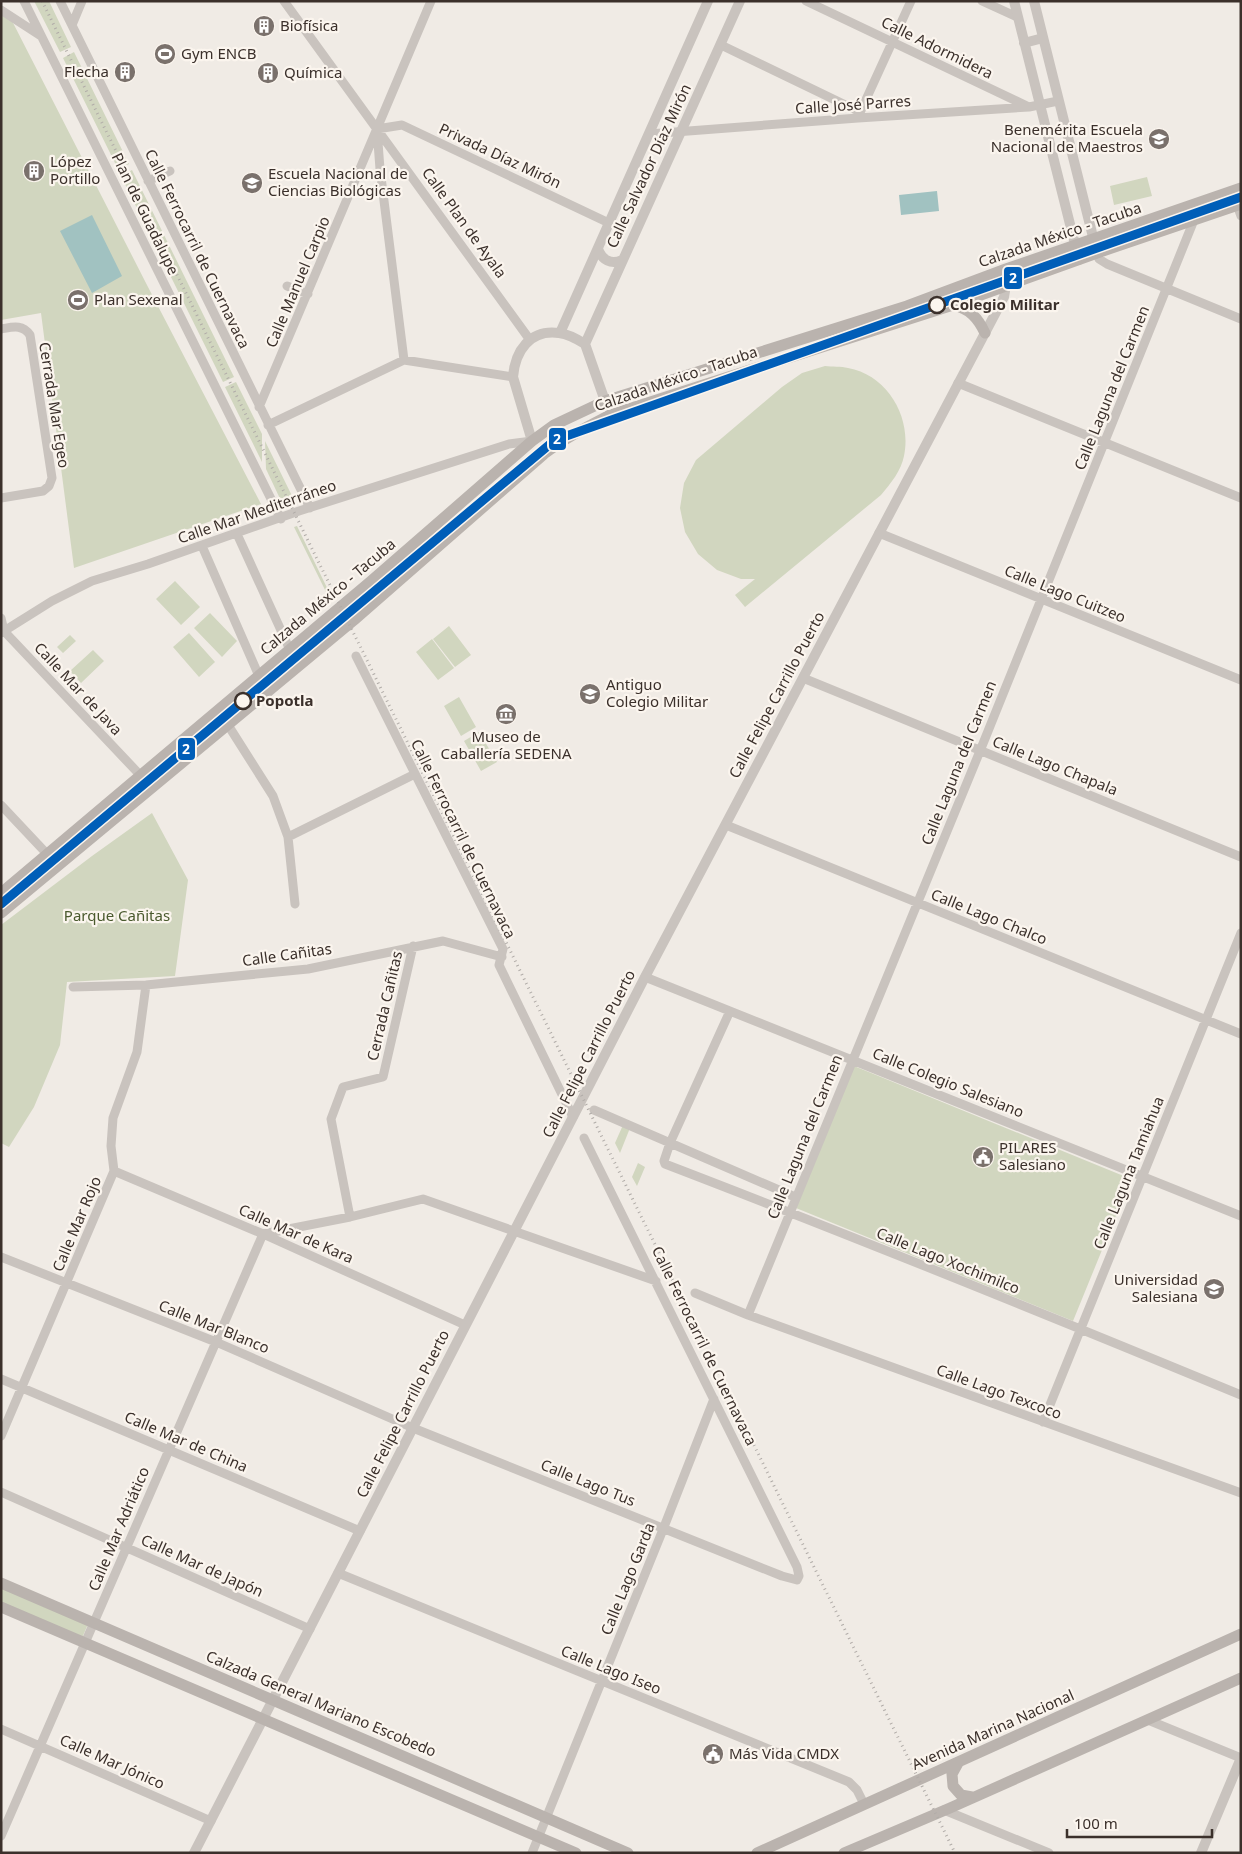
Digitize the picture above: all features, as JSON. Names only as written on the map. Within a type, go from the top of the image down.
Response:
[{"type":"main road","name":"Calzada México - Tacuba","points":[[1,894],[370,582],[532,441],[554,425],[605,401],[906,306],[1006,269],[1241,188]]},
{"type":"main road","name":"Calzada México - Tacuba","points":[[1,913],[378,599],[550,450],[580,430],[610,415],[953,305],[1194,220],[1240,208]]},
{"type":"main road","points":[[953,305],[973,314],[985,333]]},
{"type":"main road","points":[[605,401],[610,415]]},
{"type":"main road","points":[[370,582],[366,589],[366,595],[374,600],[378,599]]},
{"type":"main road","points":[[312,631],[319,630],[322,632],[326,640],[323,645]]},
{"type":"main road","name":"Calzada General Mariano Escobedo","points":[[1,1583],[628,1853]]},
{"type":"main road","points":[[1,1607],[576,1853]]},
{"type":"main road","name":"Avenida Marina Nacional","points":[[758,1853],[1241,1634]]},
{"type":"main road","points":[[844,1853],[1241,1678]]},
{"type":"main road","points":[[958,1763],[952,1774],[952,1786],[960,1795],[972,1798]]},
{"type":"main road","points":[[934,1773],[947,1781],[951,1786],[953,1796],[947,1809]]},
{"type":"street","name":"Plan de Guadalupe","points":[[24,1],[281,518]]},
{"type":"street","name":"Calle Ferrocarril de Cuernavaca","points":[[60,1],[310,508]]},
{"type":"street","points":[[72,26],[82,1]]},
{"type":"street","name":"Calle Plan de Ayala","points":[[284,1],[530,340]]},
{"type":"street","name":"Calle Manuel Carpio","points":[[259,407],[431,1]]},
{"type":"street","name":"Calle Salvador Díaz Mirón","points":[[560,333],[708,1]]},
{"type":"street","name":"Calle Salvador Díaz Mirón","points":[[585,344],[740,1]]},
{"type":"street","name":"Calle Adormidera","points":[[806,1],[1034,106]]},
{"type":"street","points":[[721,45],[859,115],[911,1]]},
{"type":"street","points":[[982,1],[1017,17]]},
{"type":"street","points":[[1014,1],[1024,42],[1034,106],[1079,260]]},
{"type":"street","points":[[1034,1],[1096,253],[1102,262],[1241,318]]},
{"type":"street","points":[[1,10],[42,37]]},
{"type":"street","points":[[1024,42],[1043,38]]},
{"type":"street","name":"Calle José Parres","points":[[649,134],[859,115],[1034,106],[1058,101]]},
{"type":"street","name":"Privada Díaz Mirón","points":[[377,129],[402,125],[609,223]]},
{"type":"street","points":[[377,129],[380,169],[404,360]]},
{"type":"street","points":[[148,181],[170,171]]},
{"type":"street","name":"Calle Laguna del Carmen","points":[[748,1315],[980,751],[1194,220]]},
{"type":"street","points":[[598,249],[602,258],[607,261],[617,262],[622,260]]},
{"type":"street","name":"Calle Felipe Carrillo Puerto","points":[[194,1853],[645,977],[1004,297],[1006,269]]},
{"type":"street","points":[[287,286],[308,294]]},
{"type":"street","name":"Cerrada Mar Egeo","points":[[1,330],[17,327],[25,328],[30,335],[52,478],[50,486],[43,491],[1,498]]},
{"type":"street","points":[[532,441],[513,377],[516,356],[522,346],[530,340],[540,335],[560,333],[585,344],[605,401]]},
{"type":"street","points":[[268,425],[404,360],[513,377]]},
{"type":"street","points":[[958,383],[1241,498]]},
{"type":"street","name":"Calle Mar Mediterráneo","points":[[2,632],[78,587],[310,508],[509,444],[532,441]]},
{"type":"street","name":"Calle Lago Cuitzeo","points":[[879,533],[1241,680]]},
{"type":"street","points":[[237,534],[290,650]]},
{"type":"street","points":[[202,546],[259,676]]},
{"type":"street","points":[[1,618],[2,632]]},
{"type":"street","name":"Calle Mar de Java","points":[[2,632],[141,776]]},
{"type":"street","name":"Calle Ferrocarril de Cuernavaca","points":[[356,656],[503,949],[500,965],[573,1117]]},
{"type":"street","name":"Calle Lago Chapala","points":[[803,678],[1241,857]]},
{"type":"street","points":[[228,725],[273,796],[288,837],[295,904]]},
{"type":"street","points":[[288,837],[415,774]]},
{"type":"street","points":[[1,805],[48,855]]},
{"type":"street","name":"Calle Lago Chalco","points":[[726,825],[1241,1034]]},
{"type":"street","name":"Calle Laguna Tamiahua","points":[[1043,1422],[1241,933]]},
{"type":"street","name":"Calle Cañitas","points":[[73,988],[146,985],[308,969],[443,941],[502,957]]},
{"type":"street","name":"Cerrada Cañitas","points":[[350,1217],[331,1119],[343,1087],[383,1077],[413,946]]},
{"type":"street","name":"Calle Colegio Salesiano","points":[[645,977],[1241,1216]]},
{"type":"street","name":"Calle Mar Rojo","points":[[1,1436],[114,1171],[111,1146],[113,1118],[137,1052],[146,985]]},
{"type":"street","points":[[670,1143],[730,1011]]},
{"type":"street","points":[[594,1110],[795,1197]]},
{"type":"street","name":"Calle Ferrocarril de Cuernavaca","points":[[584,1138],[797,1567]]},
{"type":"street","name":"Calle Lago Xochimilco","points":[[670,1143],[664,1161],[665,1164],[1081,1329],[1241,1395]]},
{"type":"street","name":"Calle Mar de Kara","points":[[114,1171],[263,1234],[465,1325]]},
{"type":"street","points":[[263,1234],[350,1217],[423,1199],[656,1281]]},
{"type":"street","name":"Calle Mar Adriático","points":[[1,1836],[263,1234]]},
{"type":"street","name":"Calle Mar Blanco","points":[[1,1257],[216,1342],[413,1428]]},
{"type":"street","name":"Calle Lago Texcoco","points":[[695,1294],[748,1315],[1241,1493]]},
{"type":"street","name":"Calle Mar de China","points":[[1,1379],[360,1532]]},
{"type":"street","name":"Calle Lago Garda","points":[[532,1853],[714,1399]]},
{"type":"street","name":"Calle Lago Tus","points":[[413,1428],[791,1579],[797,1580],[799,1576],[797,1567]]},
{"type":"street","name":"Calle Mar de Japón","points":[[1,1492],[310,1629]]},
{"type":"street","name":"Calle Lago Iseo","points":[[338,1573],[849,1782],[857,1790],[864,1804]]},
{"type":"street","points":[[1148,1720],[1241,1758],[1201,1853]]},
{"type":"street","name":"Calle Mar Jónico","points":[[1,1729],[211,1821]]},
{"type":"street","points":[[947,1809],[1049,1853]]},
{"type":"street","points":[[867,1853],[872,1841]]},
{"type":"green space","points":[[34,1],[49,1],[71,47],[60,52]]},
{"type":"green space","name":"Plan Sexenal","points":[[1,10],[9,15],[261,504],[74,568],[41,313],[1,320]]},
{"type":"green space","points":[[74,52],[129,164],[118,169],[63,58]]},
{"type":"green space","points":[[132,170],[234,377],[223,382],[121,176]]},
{"type":"green space","points":[[1147,177],[1152,196],[1114,205],[1110,186]]},
{"type":"green space","points":[[825,366],[845,367],[862,372],[875,379],[885,389],[894,400],[904,427],[906,442],[903,461],[895,477],[881,495],[745,607],[735,595],[755,579],[741,579],[717,570],[698,554],[685,532],[680,508],[684,483],[696,460],[782,387],[802,373]]},
{"type":"green space","points":[[236,382],[262,434],[262,462],[225,387]]},
{"type":"green space","points":[[265,441],[295,502],[283,505],[266,469]]},
{"type":"green space","points":[[297,526],[331,596],[329,598],[294,527]]},
{"type":"green space","points":[[175,581],[200,607],[181,625],[156,599]]},
{"type":"green space","points":[[210,613],[237,641],[222,657],[194,628]]},
{"type":"green space","points":[[449,626],[471,655],[455,667],[433,639]]},
{"type":"green space","points":[[189,633],[215,662],[199,677],[173,647]]},
{"type":"green space","points":[[70,635],[76,641],[63,653],[57,647]]},
{"type":"green space","points":[[432,639],[454,668],[438,680],[416,652]]},
{"type":"green space","points":[[93,650],[104,661],[81,683],[70,671]]},
{"type":"green space","points":[[459,697],[476,727],[461,736],[444,706]]},
{"type":"green space","points":[[479,732],[497,762],[481,771],[464,741]]},
{"type":"green space","name":"Parque Cañitas","points":[[152,813],[188,880],[175,976],[67,982],[60,1045],[34,1107],[9,1147],[1,1143],[1,925]]},
{"type":"green space","points":[[854,1066],[1131,1179],[1073,1321],[796,1208]]},
{"type":"green space","points":[[623,1125],[630,1128],[620,1153],[615,1143]]},
{"type":"green space","points":[[638,1163],[645,1167],[637,1186],[632,1177]]},
{"type":"green space","points":[[1,1588],[88,1624],[82,1638],[1,1603]]},
{"type":"water","points":[[937,191],[939,211],[901,215],[899,195]]},
{"type":"water","points":[[92,215],[122,276],[92,293],[60,231]]},
{"type":"railway","points":[[42,1],[955,1853]]},
{"type":"transit line","name":"2","points":[[1,904],[555,440],[1241,197]]},
{"type":"place","name":"Biofísica","points":[[264,26]]},
{"type":"place","name":"Gym ENCB","points":[[165,54]]},
{"type":"place","name":"Flecha","points":[[125,72]]},
{"type":"place","name":"Química","points":[[268,73]]},
{"type":"place","name":"Benemérita Escuela Nacional de Maestros","points":[[1159,139]]},
{"type":"place","name":"López Portillo","points":[[34,171]]},
{"type":"place","name":"Escuela Nacional de Ciencias Biológicas","points":[[252,183]]},
{"type":"place","name":"Plan Sexenal","points":[[78,300]]},
{"type":"place","name":"Colegio Militar","points":[[937,305]]},
{"type":"place","name":"Antiguo Colegio Militar","points":[[590,694]]},
{"type":"place","name":"Popotla","points":[[243,701]]},
{"type":"place","name":"Museo de Caballería SEDENA","points":[[506,714]]},
{"type":"place","name":"PILARES Salesiano","points":[[983,1157]]},
{"type":"place","name":"Universidad Salesiana","points":[[1214,1289]]},
{"type":"place","name":"Más Vida CMDX","points":[[713,1754]]}]
